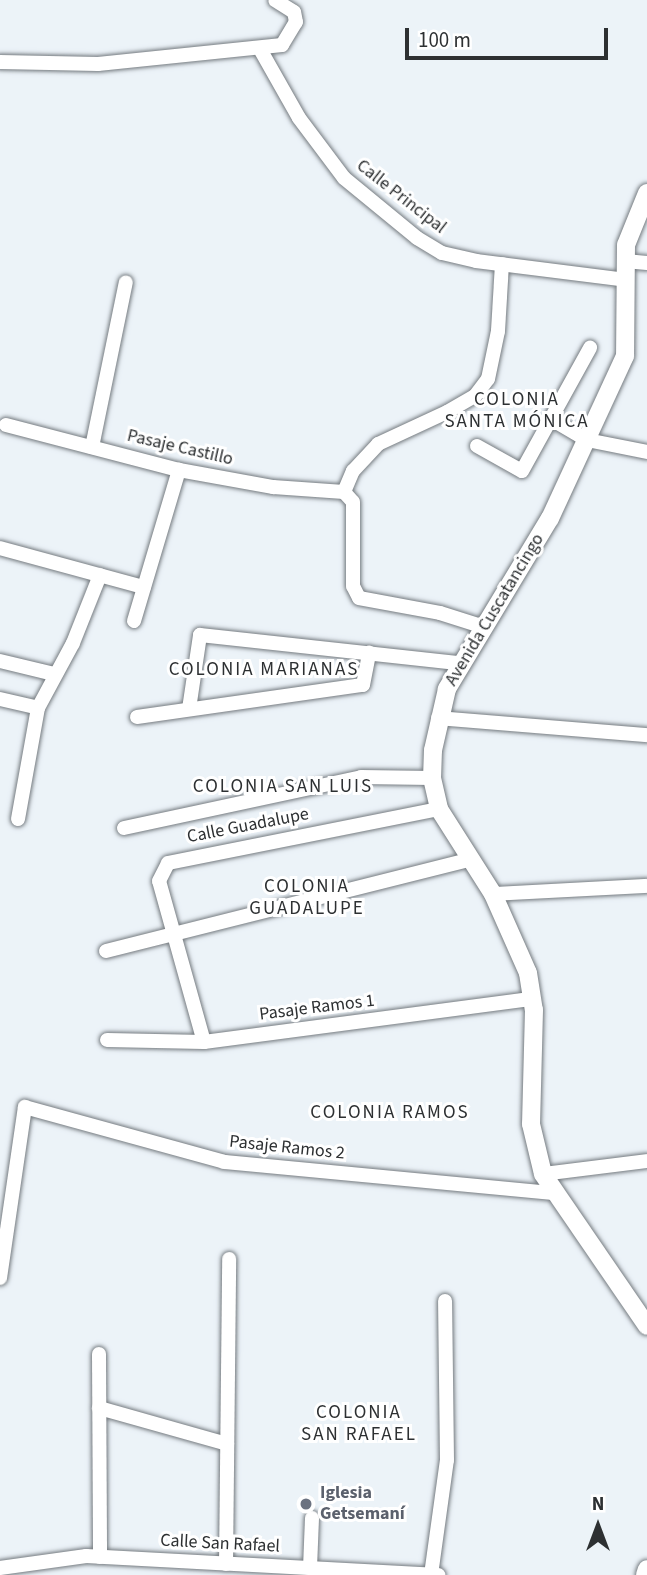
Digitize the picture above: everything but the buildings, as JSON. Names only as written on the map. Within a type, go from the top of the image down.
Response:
[{"type":"street","points":[[0,62],[98,64],[260,50],[282,45],[296,22],[294,12],[275,0]]},
{"type":"street","name":"Calle Principal","points":[[260,50],[299,118],[344,178],[368,200],[443,253],[502,264],[626,280]]},
{"type":"street","name":"Avenida Cuscatancingo","points":[[647,193],[629,229],[625,261],[625,356],[550,518],[459,663],[438,718],[432,778],[439,809],[493,894],[528,973],[532,999],[531,1124],[543,1174],[552,1193],[647,1326]]},
{"type":"street","points":[[625,261],[647,263]]},
{"type":"street","points":[[481,626],[440,613],[359,598],[353,586],[353,502],[346,493],[354,471],[378,444],[475,396],[488,379],[497,338],[502,264]]},
{"type":"street","points":[[92,447],[126,282]]},
{"type":"street","points":[[477,446],[522,471],[590,348]]},
{"type":"street","points":[[551,419],[587,440],[647,452]]},
{"type":"street","name":"Pasaje Castillo","points":[[6,425],[179,470],[273,487],[346,493]]},
{"type":"street","points":[[134,621],[179,470]]},
{"type":"street","points":[[0,548],[144,587]]},
{"type":"street","points":[[18,819],[38,708],[73,643],[100,575]]},
{"type":"street","points":[[189,709],[201,635],[459,663]]},
{"type":"street","points":[[137,717],[363,685],[369,653]]},
{"type":"street","points":[[0,661],[54,674]]},
{"type":"street","points":[[0,699],[38,708]]},
{"type":"street","points":[[438,718],[647,734]]},
{"type":"street","points":[[124,828],[361,777],[432,778]]},
{"type":"street","name":"Calle Guadalupe","points":[[175,934],[159,881],[167,863],[439,809]]},
{"type":"street","points":[[106,951],[472,859]]},
{"type":"street","points":[[493,894],[647,886]]},
{"type":"street","points":[[175,934],[204,1042]]},
{"type":"street","name":"Pasaje Ramos 1","points":[[107,1040],[204,1042],[532,999]]},
{"type":"street","name":"Pasaje Ramos 2","points":[[0,1278],[25,1107],[224,1162],[552,1193]]},
{"type":"street","points":[[543,1174],[647,1161]]},
{"type":"street","points":[[226,1564],[229,1259]]},
{"type":"street","points":[[431,1575],[447,1460],[445,1301]]},
{"type":"street","points":[[99,1354],[100,1557]]},
{"type":"street","points":[[99,1408],[227,1444]]},
{"type":"street","points":[[310,1568],[312,1517]]},
{"type":"street","name":"Calle San Rafael","points":[[0,1568],[100,1557],[438,1575]]},
{"type":"street","points":[[645,1575],[647,1569]]},
{"type":"place","name":"Iglesia Getsemaní","points":[[306,1504]]},
{"type":"district","name":"COLONIA SANTA MÓNICA","points":[[517,411]]},
{"type":"district","name":"COLONIA MARIANAS","points":[[264,670]]},
{"type":"district","name":"COLONIA SAN LUIS","points":[[283,787]]},
{"type":"district","name":"COLONIA GUADALUPE","points":[[307,898]]},
{"type":"district","name":"COLONIA RAMOS","points":[[390,1113]]},
{"type":"district","name":"COLONIA SAN RAFAEL","points":[[359,1424]]}]
